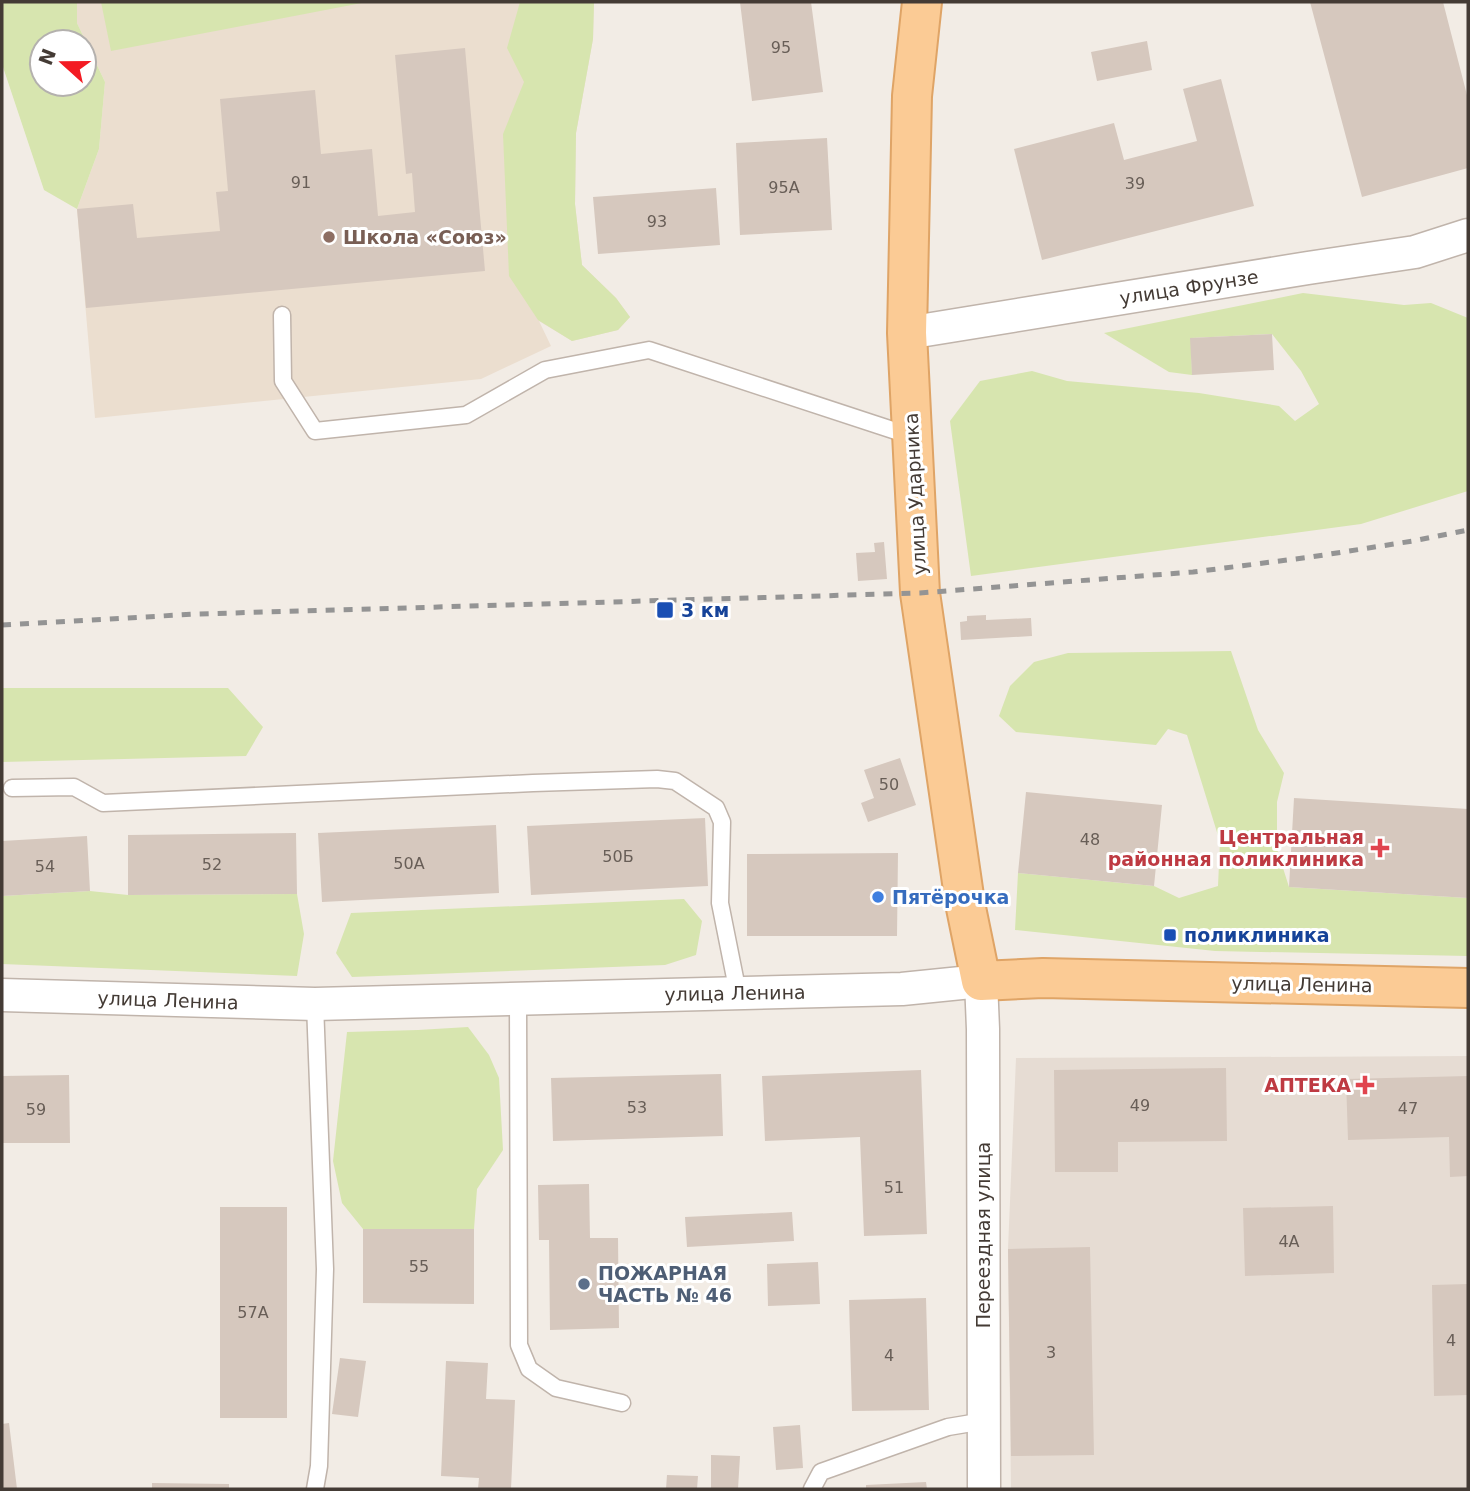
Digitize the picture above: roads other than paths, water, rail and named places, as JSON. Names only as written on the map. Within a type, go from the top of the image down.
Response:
[{"type":"main road","name":"улица Ударника","points":[[922,2],[912,96],[907,333],[920,593],[965,904],[981,981]]},
{"type":"main road","name":"улица Ленина","points":[[981,981],[1043,978],[1468,988]]},
{"type":"street","name":"улица Фрунзе","points":[[907,333],[1415,252],[1468,235]]},
{"type":"street","name":"улица Ленина","points":[[2,995],[315,1004],[902,989],[981,981]]},
{"type":"street","name":"Переездная улица","points":[[981,981],[984,1489]]},
{"type":"lane","points":[[282,315],[283,381],[315,431],[466,415],[545,370],[649,350],[911,436]]},
{"type":"lane","points":[[12,788],[74,787],[103,803],[533,783],[657,779],[675,782],[716,808],[722,822],[720,903],[738,993]]},
{"type":"lane","points":[[518,999],[519,1345],[529,1369],[556,1388],[622,1403]]},
{"type":"lane","points":[[315,1004],[325,1269],[319,1466],[315,1489]]},
{"type":"lane","points":[[812,1489],[821,1472],[948,1427],[984,1421]]},
{"type":"railway","points":[[2,625],[197,614],[920,593],[1193,572],[1311,557],[1468,530]]},
{"type":"place","name":"Школа «Союз»","points":[[329,237]]},
{"type":"place","name":"3 км","points":[[665,610]]},
{"type":"place","name":"Центральная районная поликлиника","points":[[1380,848]]},
{"type":"place","name":"Пятёрочка","points":[[878,897]]},
{"type":"place","name":"поликлиника","points":[[1170,935]]},
{"type":"place","name":"АПТЕКА","points":[[1365,1085]]},
{"type":"place","name":"ПОЖАРНАЯ ЧАСТЬ № 46","points":[[584,1284]]}]
